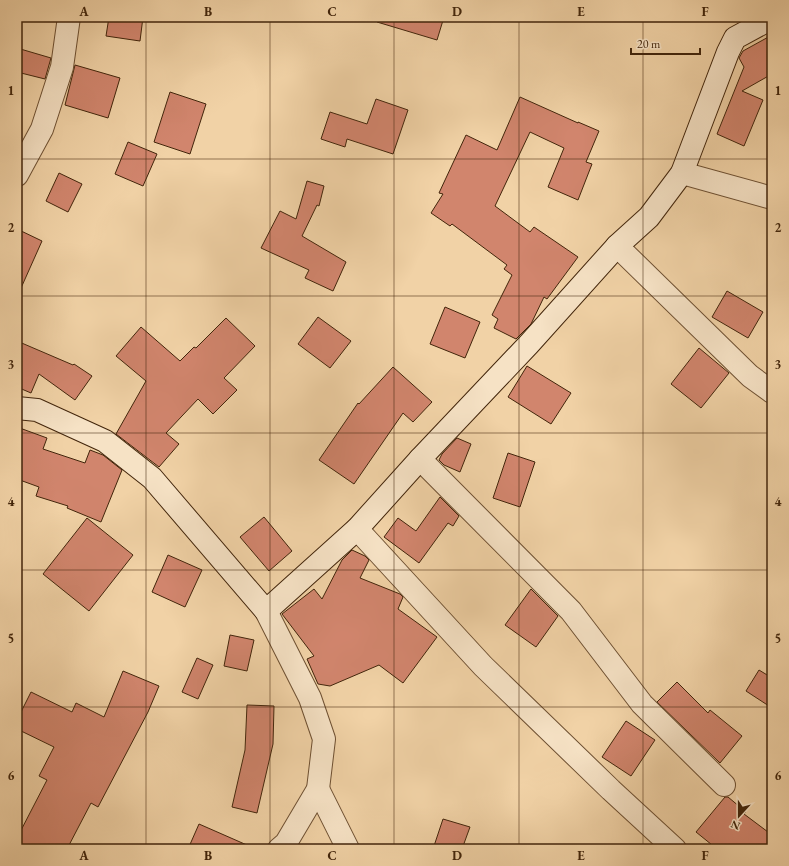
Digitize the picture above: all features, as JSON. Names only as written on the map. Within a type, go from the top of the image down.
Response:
[{"type":"street","points":[[17,174],[42,129],[62,67],[69,17]]},
{"type":"street","points":[[266,611],[357,529],[420,459],[529,344],[617,246],[649,217],[682,173],[728,52],[735,38],[772,18]]},
{"type":"street","points":[[682,173],[772,198]]},
{"type":"street","points":[[617,246],[750,376],[772,392]]},
{"type":"street","points":[[17,408],[37,410],[105,441],[152,478],[266,611],[310,698],[324,739],[318,789],[286,843],[279,849]]},
{"type":"street","points":[[420,459],[571,611],[642,704],[724,786]]},
{"type":"street","points":[[357,529],[483,666],[611,790],[675,849]]},
{"type":"street","points":[[318,789],[348,849]]},
{"type":"building","points":[[109,17],[143,17],[140,41],[106,36]]},
{"type":"building","points":[[378,17],[444,17],[437,40],[377,22]]},
{"type":"building","points":[[772,35],[772,74],[742,91],[763,100],[744,146],[717,134],[744,67],[739,58],[743,51]]},
{"type":"building","points":[[17,48],[51,58],[45,79],[17,72]]},
{"type":"building","points":[[75,65],[120,78],[108,118],[65,105]]},
{"type":"building","points":[[170,92],[206,104],[190,154],[154,142]]},
{"type":"building","points":[[520,97],[599,131],[586,162],[592,164],[578,200],[548,187],[564,148],[530,132],[495,206],[530,232],[534,227],[578,257],[547,299],[544,297],[531,324],[516,339],[494,328],[498,319],[492,315],[512,275],[504,269],[507,265],[452,224],[450,226],[431,213],[443,194],[439,193],[466,135],[497,150]]},
{"type":"building","points":[[376,99],[408,110],[393,154],[347,139],[345,147],[321,139],[330,112],[367,124]]},
{"type":"building","points":[[128,142],[157,154],[143,186],[115,174]]},
{"type":"building","points":[[59,173],[82,184],[68,212],[46,201]]},
{"type":"building","points":[[307,181],[324,186],[319,206],[317,205],[302,236],[346,262],[333,291],[305,278],[309,270],[261,248],[280,211],[296,219]]},
{"type":"building","points":[[17,229],[42,241],[17,297]]},
{"type":"building","points":[[727,291],[763,312],[748,338],[712,317]]},
{"type":"building","points":[[445,307],[480,322],[465,358],[430,344]]},
{"type":"building","points":[[318,317],[351,341],[330,368],[298,344]]},
{"type":"building","points":[[226,318],[255,346],[224,378],[237,390],[213,414],[198,399],[166,433],[179,444],[159,467],[116,434],[146,381],[116,356],[141,327],[180,361],[194,347],[196,348]]},
{"type":"building","points":[[17,341],[73,365],[74,364],[92,376],[75,400],[39,374],[31,393],[17,387]]},
{"type":"building","points":[[699,348],[729,373],[701,408],[671,384]]},
{"type":"building","points":[[527,366],[571,393],[551,424],[508,397]]},
{"type":"building","points":[[393,367],[432,402],[413,422],[403,413],[354,484],[319,460],[358,403],[359,404]]},
{"type":"building","points":[[17,427],[47,438],[43,449],[85,463],[90,450],[103,455],[122,470],[101,522],[67,508],[68,506],[36,496],[39,487],[17,479]]},
{"type":"building","points":[[457,438],[471,444],[460,472],[444,465],[439,460],[442,454]]},
{"type":"building","points":[[508,453],[535,462],[520,507],[493,498]]},
{"type":"building","points":[[440,497],[459,516],[453,526],[448,523],[419,563],[384,537],[398,518],[416,531]]},
{"type":"building","points":[[264,517],[292,551],[269,571],[240,537]]},
{"type":"building","points":[[87,518],[133,555],[89,611],[43,574]]},
{"type":"building","points":[[352,550],[365,556],[369,560],[360,578],[400,594],[403,597],[398,609],[437,637],[403,683],[379,665],[330,686],[318,684],[307,659],[314,656],[282,614],[314,589],[322,599],[342,560]]},
{"type":"building","points":[[168,555],[202,570],[185,607],[152,592]]},
{"type":"building","points":[[531,589],[558,616],[536,647],[505,625]]},
{"type":"building","points":[[230,635],[254,640],[247,671],[224,666]]},
{"type":"building","points":[[197,658],[213,665],[198,699],[182,692]]},
{"type":"building","points":[[759,670],[772,678],[772,708],[746,691]]},
{"type":"building","points":[[123,671],[159,686],[148,712],[98,807],[91,803],[67,849],[17,849],[17,838],[47,780],[39,776],[54,747],[17,729],[17,720],[31,692],[72,712],[76,703],[104,717]]},
{"type":"building","points":[[677,682],[708,713],[710,710],[742,736],[720,763],[657,702]]},
{"type":"building","points":[[247,705],[274,706],[273,744],[257,813],[232,807],[245,750]]},
{"type":"building","points":[[626,721],[655,740],[631,776],[602,757]]},
{"type":"building","points":[[725,797],[728,797],[746,812],[744,814],[772,835],[772,849],[717,849],[696,832]]},
{"type":"building","points":[[443,819],[470,827],[462,849],[433,849]]},
{"type":"building","points":[[199,824],[256,849],[188,849]]}]
